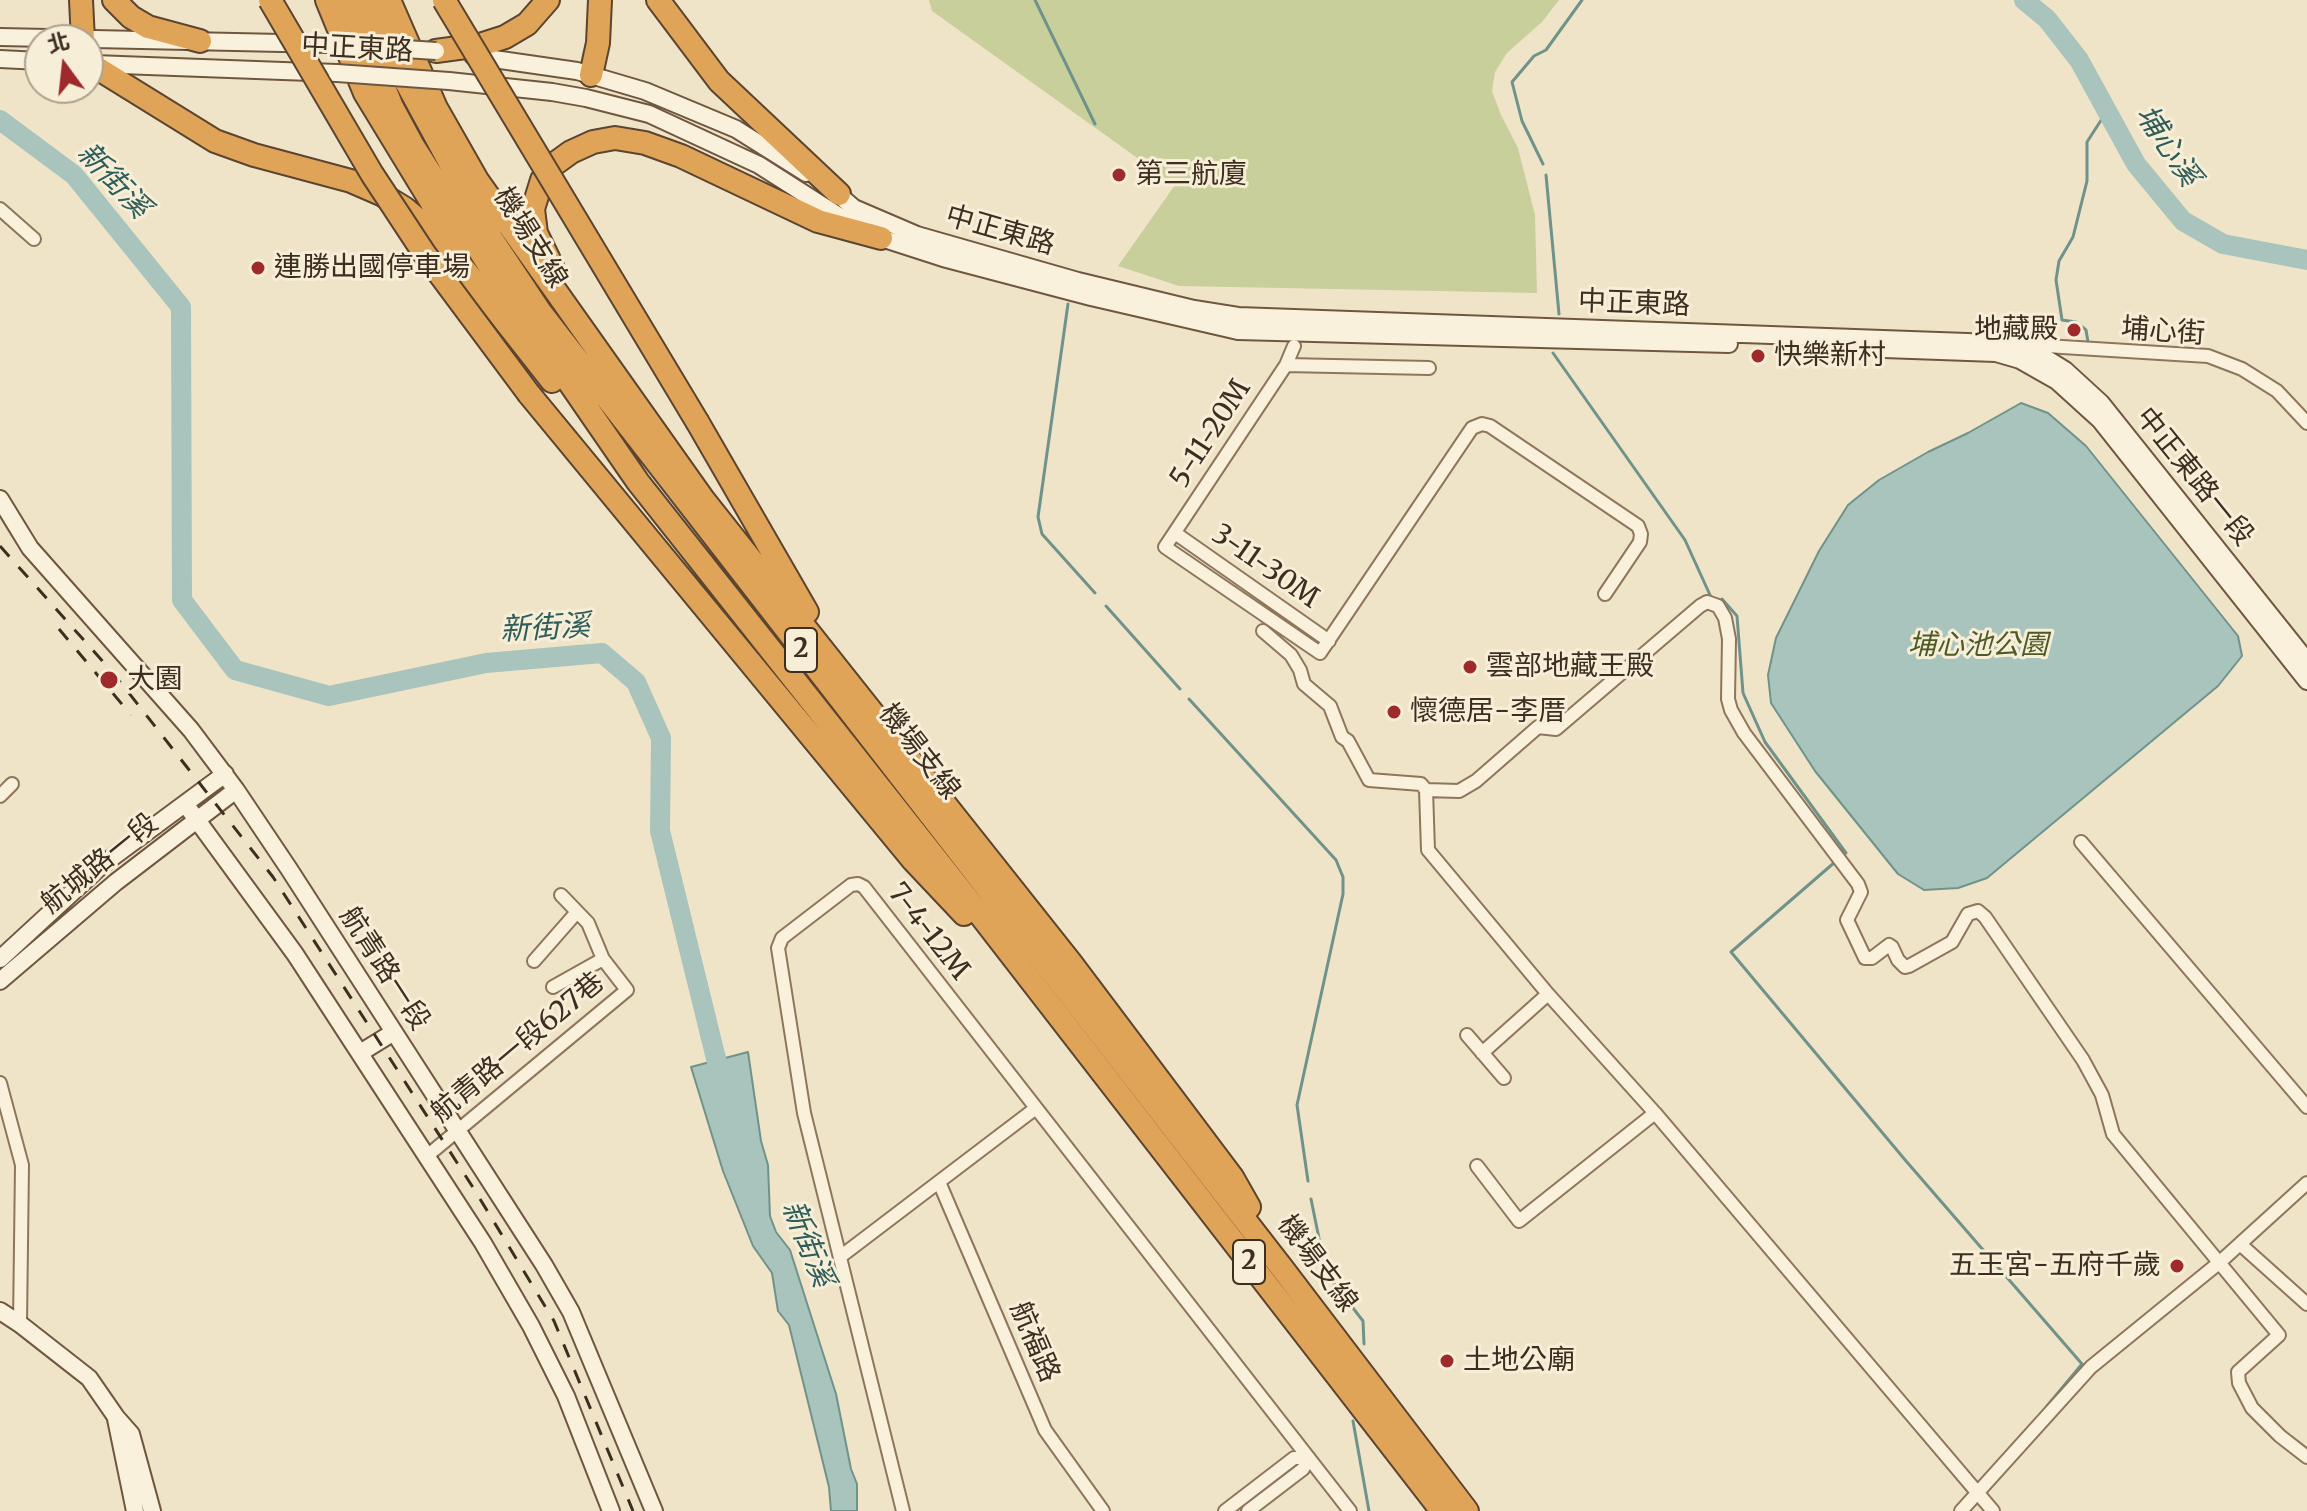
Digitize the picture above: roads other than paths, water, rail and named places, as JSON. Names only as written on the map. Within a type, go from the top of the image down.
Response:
[{"type":"highway","points":[[81,0],[82,24]]},
{"type":"highway","points":[[114,0],[131,17],[148,27],[200,41]]},
{"type":"highway","points":[[270,0],[380,188],[473,321],[529,394],[913,860],[973,924]]},
{"type":"highway","points":[[327,0],[365,93],[507,323]]},
{"type":"highway","name":"機場支線","points":[[349,0],[392,107],[413,146],[494,273],[638,482],[1056,1012],[1442,1511]]},
{"type":"highway","name":"機場支線","points":[[370,0],[405,80],[483,225],[541,313],[1467,1511]]},
{"type":"highway","points":[[389,0],[436,108],[477,180],[703,499],[1071,963],[1232,1177],[1282,1268]]},
{"type":"highway","points":[[444,0],[698,423],[823,640],[833,663]]},
{"type":"highway","points":[[436,51],[480,45],[505,37],[527,24],[548,0]]},
{"type":"highway","points":[[591,75],[598,43],[600,0]]},
{"type":"highway","points":[[658,0],[719,81],[839,194]]},
{"type":"highway","points":[[104,72],[215,141],[351,181],[404,208],[429,229],[507,323],[693,571],[1012,973],[1056,1012]]},
{"type":"highway","points":[[636,403],[618,364],[546,258],[536,233],[533,209],[536,193],[553,165],[571,152],[593,142],[615,138],[645,143],[681,156],[818,221],[881,238]]},
{"type":"main road","name":"中正東路","points":[[0,37],[24,38]]},
{"type":"main road","name":"中正東路","points":[[104,40],[329,44],[436,51],[534,63],[591,75],[677,103],[736,129],[839,194],[854,208],[917,235],[1078,281],[1194,309],[1238,316],[2023,344]]},
{"type":"main road","points":[[0,59],[24,60]]},
{"type":"main road","name":"中正東路","points":[[104,64],[337,73],[449,81],[586,98],[649,114],[703,137],[759,165],[842,218],[881,238],[943,258],[1091,297],[1238,331],[1996,353],[2020,360],[2057,381]]},
{"type":"main road","points":[[586,98],[591,75]]},
{"type":"main road","name":"中正東路一段","points":[[2023,344],[2065,370],[2101,403],[2307,661]]},
{"type":"main road","name":"中正東路一段","points":[[2057,381],[2100,420],[2307,681]]},
{"type":"main road","name":"航青路一段","points":[[0,499],[30,548],[191,730],[225,774],[394,1032],[571,1312],[654,1511]]},
{"type":"main road","name":"航城路一段","points":[[0,959],[102,865],[225,774]]},
{"type":"main road","name":"航城路一段","points":[[0,981],[116,882],[236,790]]},
{"type":"main road","points":[[186,805],[295,954],[483,1243],[531,1326],[566,1396],[611,1511]]},
{"type":"main road","points":[[360,1053],[394,1032]]},
{"type":"main road","points":[[0,1311],[89,1378],[131,1434],[152,1511]]},
{"type":"main road","points":[[116,1417],[135,1511]]},
{"type":"street","points":[[0,209],[34,239]]},
{"type":"street","name":"埔心街","points":[[1996,353],[2023,344],[2208,356],[2242,369],[2277,391],[2307,423]]},
{"type":"street","name":"5-11-20M","points":[[1165,547],[1286,365],[1294,346]]},
{"type":"street","points":[[1286,365],[1429,368]]},
{"type":"street","points":[[1329,641],[1472,428],[1482,424],[1490,426],[1638,526],[1640,542],[1605,594]]},
{"type":"street","name":"3-11-30M","points":[[1165,547],[1320,653],[1329,641],[1175,533]]},
{"type":"street","points":[[1426,790],[1459,791],[1476,781],[1538,727],[1556,729],[1700,606],[1707,602],[1714,604],[1725,618],[1727,628],[1728,699],[1731,710],[1744,733],[1858,884],[1861,892],[1847,920],[1865,958],[1872,958],[1889,945],[1905,967],[1909,966],[1952,942],[1968,914],[1978,911],[1985,917],[2083,1060],[2102,1095],[2113,1134],[2279,1335],[2238,1372],[2239,1383],[2252,1408],[2307,1457]]},
{"type":"street","points":[[1263,631],[1291,655],[1304,684],[1330,706],[1342,737],[1348,741],[1369,780],[1421,784],[1426,790],[1428,850],[1993,1511]]},
{"type":"street","points":[[0,796],[12,784]]},
{"type":"street","points":[[2081,842],[2307,1107]]},
{"type":"street","name":"7-4-12M","points":[[903,1511],[804,1113],[778,942],[851,885],[858,884],[864,887],[1350,1511]]},
{"type":"street","name":"航青路一段627巷","points":[[427,1156],[627,990],[603,959],[588,923],[561,895]]},
{"type":"street","points":[[534,961],[577,912]]},
{"type":"street","points":[[553,987],[603,959]]},
{"type":"street","points":[[1482,1053],[1548,994]]},
{"type":"street","points":[[1467,1035],[1504,1078]]},
{"type":"street","points":[[0,1083],[22,1165],[20,1324]]},
{"type":"street","points":[[840,1257],[1036,1108]]},
{"type":"street","points":[[1477,1166],[1519,1221],[1655,1113]]},
{"type":"street","name":"航福路","points":[[939,1182],[1045,1430],[1103,1511]]},
{"type":"street","points":[[1961,1511],[2091,1367],[2220,1262],[2307,1183]]},
{"type":"street","points":[[2240,1244],[2307,1304]]},
{"type":"street","points":[[1225,1511],[1294,1458],[1309,1458],[1303,1469],[1248,1511]]},
{"type":"water","name":"埔心池公園","points":[[2021,403],[2048,413],[2086,446],[2238,636],[2242,656],[2218,686],[1987,878],[1958,888],[1924,890],[1898,874],[1815,771],[1771,703],[1768,675],[1776,638],[1819,551],[1848,505],[1879,480]]},
{"type":"water","points":[[748,1052],[761,1141],[768,1165],[770,1216],[776,1232],[790,1250],[836,1394],[851,1469],[857,1484],[857,1511],[831,1511],[829,1487],[789,1325],[778,1311],[772,1273],[753,1246],[723,1171],[691,1067]]},
{"type":"waterway","points":[[1035,0],[1095,124]]},
{"type":"waterway","points":[[1543,164],[1522,121],[1512,82],[1534,56],[1546,50],[1582,0]]},
{"type":"waterway","name":"埔心溪","points":[[2024,0],[2047,19],[2079,60],[2136,164],[2183,221],[2223,244],[2307,260]]},
{"type":"waterway","points":[[2088,342],[2086,330],[2076,322],[2062,320],[2056,280],[2059,261],[2073,237],[2087,181],[2087,142],[2107,111]]},
{"type":"waterway","name":"新街溪","points":[[0,120],[74,175],[181,307],[182,600],[235,670],[329,696],[486,663],[602,653],[636,682],[661,738],[660,831],[723,1087]]},
{"type":"waterway","points":[[1546,175],[1559,314]]},
{"type":"waterway","points":[[1068,304],[1038,517],[1042,534],[1095,593]]},
{"type":"waterway","points":[[1553,353],[1685,540],[1710,595]]},
{"type":"waterway","points":[[1722,599],[1737,616],[1743,693],[1765,742],[1846,853]]},
{"type":"waterway","points":[[1106,606],[1180,689]]},
{"type":"waterway","points":[[1189,699],[1336,860],[1343,877],[1343,894],[1297,1105],[1308,1181]]},
{"type":"waterway","points":[[1835,862],[1731,952],[2082,1364],[2047,1406]]},
{"type":"waterway","points":[[1311,1199],[1326,1273],[1363,1321],[1364,1344]]},
{"type":"waterway","points":[[1353,1421],[1369,1511]]},
{"type":"railway","points":[[0,546],[114,674],[273,877],[474,1189],[554,1321],[633,1511]]},
{"type":"railway","points":[[59,629],[131,715]]},
{"type":"place","name":"第三航廈","points":[[1119,175]]},
{"type":"place","name":"連勝出國停車場","points":[[258,268]]},
{"type":"place","name":"地藏殿","points":[[2074,330]]},
{"type":"place","name":"快樂新村","points":[[1758,356]]},
{"type":"place","name":"雲部地藏王殿","points":[[1470,667]]},
{"type":"place","name":"大園","points":[[109,680]]},
{"type":"place","name":"懷德居-李厝","points":[[1394,712]]},
{"type":"place","name":"五王宮-五府千歲","points":[[2177,1266]]},
{"type":"place","name":"土地公廟","points":[[1447,1361]]}]
